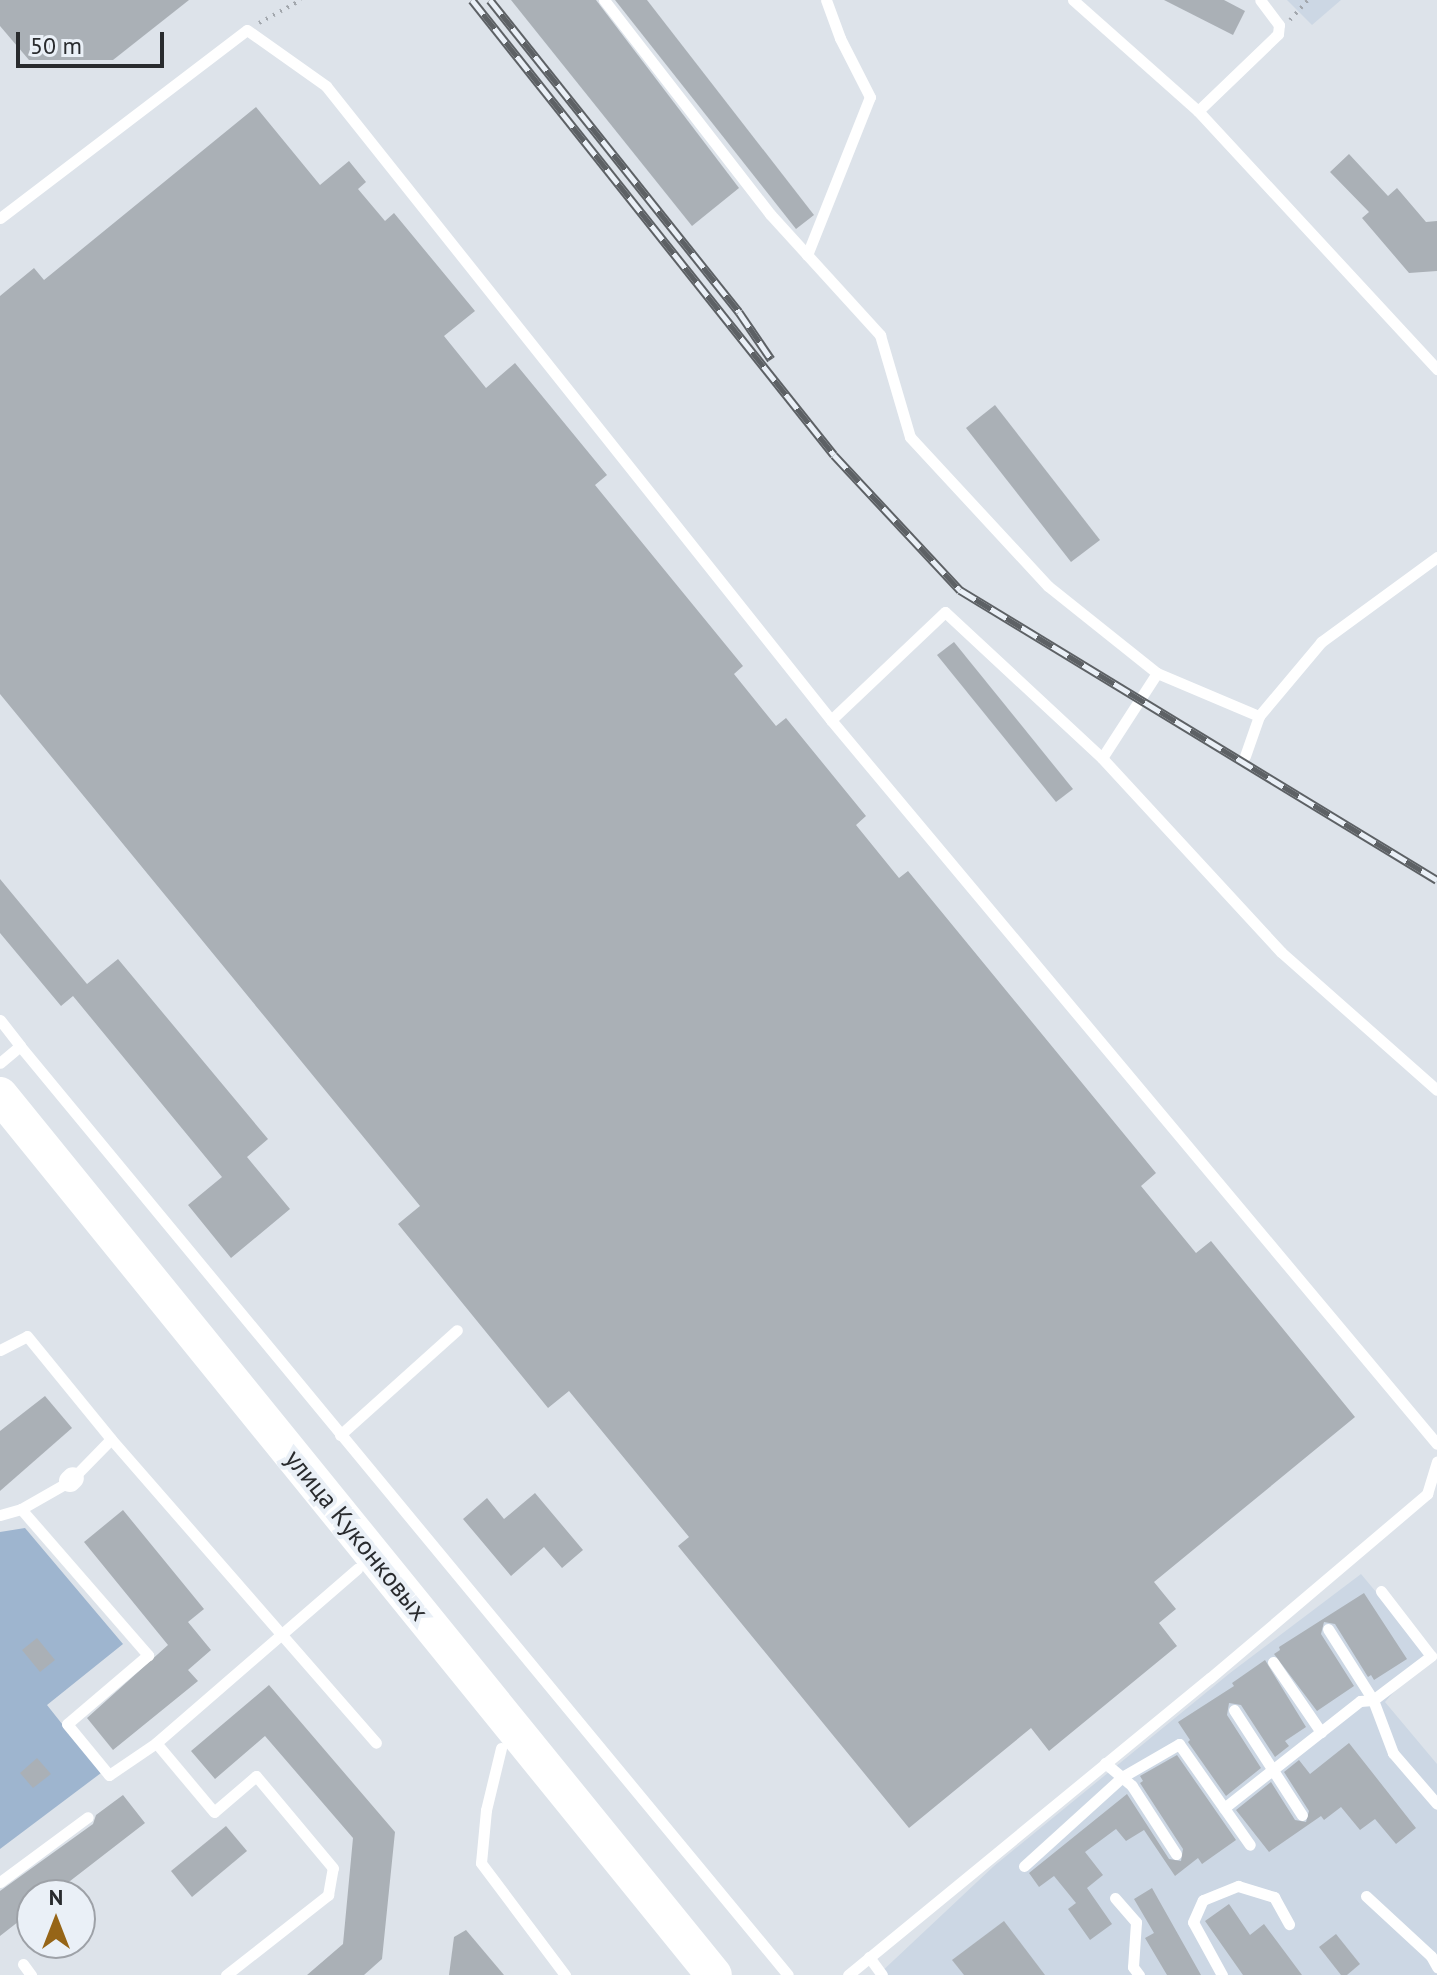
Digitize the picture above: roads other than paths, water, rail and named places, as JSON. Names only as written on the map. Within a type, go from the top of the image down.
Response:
[{"type":"main road","name":"улица Куконковых","points":[[0,1095],[714,1975]]},
{"type":"main road","name":"улица Куконковых","points":[[0,1127],[686,1975]]},
{"type":"lane","points":[[604,0],[770,214],[880,335],[910,437],[1048,586],[1157,673],[1259,716]]},
{"type":"lane","points":[[807,255],[870,97],[840,38],[826,0]]},
{"type":"lane","points":[[1073,0],[1198,111],[1437,369]]},
{"type":"lane","points":[[1198,111],[1278,34],[1279,25],[1260,0]]},
{"type":"lane","points":[[0,218],[247,30],[326,86],[831,720],[1437,1444]]},
{"type":"lane","points":[[1245,756],[1259,716],[1321,642],[1437,557]]},
{"type":"lane","points":[[831,720],[945,612],[1102,758],[1281,952],[1437,1090]]},
{"type":"lane","points":[[1102,758],[1157,673]]},
{"type":"lane","points":[[0,1020],[788,1975]]},
{"type":"lane","points":[[0,1063],[20,1046]]},
{"type":"lane","points":[[340,1435],[457,1330]]},
{"type":"lane","points":[[0,1350],[27,1336],[111,1439],[376,1743]]},
{"type":"lane","points":[[0,1515],[21,1509],[72,1480],[111,1439]]},
{"type":"lane","points":[[848,1975],[1427,1494],[1437,1461]]},
{"type":"lane","points":[[21,1509],[148,1655],[67,1724],[109,1775],[156,1743],[357,1569]]},
{"type":"lane","points":[[1224,1808],[1360,1701],[1373,1700],[1431,1656],[1381,1591]]},
{"type":"lane","points":[[1328,1629],[1373,1700],[1393,1753],[1437,1804]]},
{"type":"lane","points":[[1273,1662],[1321,1732]]},
{"type":"lane","points":[[1234,1710],[1302,1815]]},
{"type":"lane","points":[[156,1743],[214,1812],[256,1776],[333,1868],[328,1895],[226,1975]]},
{"type":"lane","points":[[1024,1866],[1122,1777],[1179,1744],[1250,1845]]},
{"type":"lane","points":[[501,1748],[486,1810],[481,1863],[565,1975]]},
{"type":"lane","points":[[1105,1763],[1132,1786],[1176,1854]]},
{"type":"lane","points":[[0,1882],[88,1817]]},
{"type":"lane","points":[[1222,1975],[1193,1922],[1203,1900],[1238,1886],[1274,1897],[1289,1924]]},
{"type":"lane","points":[[1366,1896],[1431,1956],[1437,1967]]},
{"type":"lane","points":[[1115,1898],[1136,1922],[1133,1967],[1139,1975]]},
{"type":"lane","points":[[869,1957],[882,1975]]},
{"type":"lane","points":[[23,1964],[31,1975]]},
{"type":"railway","points":[[472,0],[834,455],[960,590],[1437,880]]},
{"type":"railway","points":[[490,0],[739,312],[771,359]]}]
